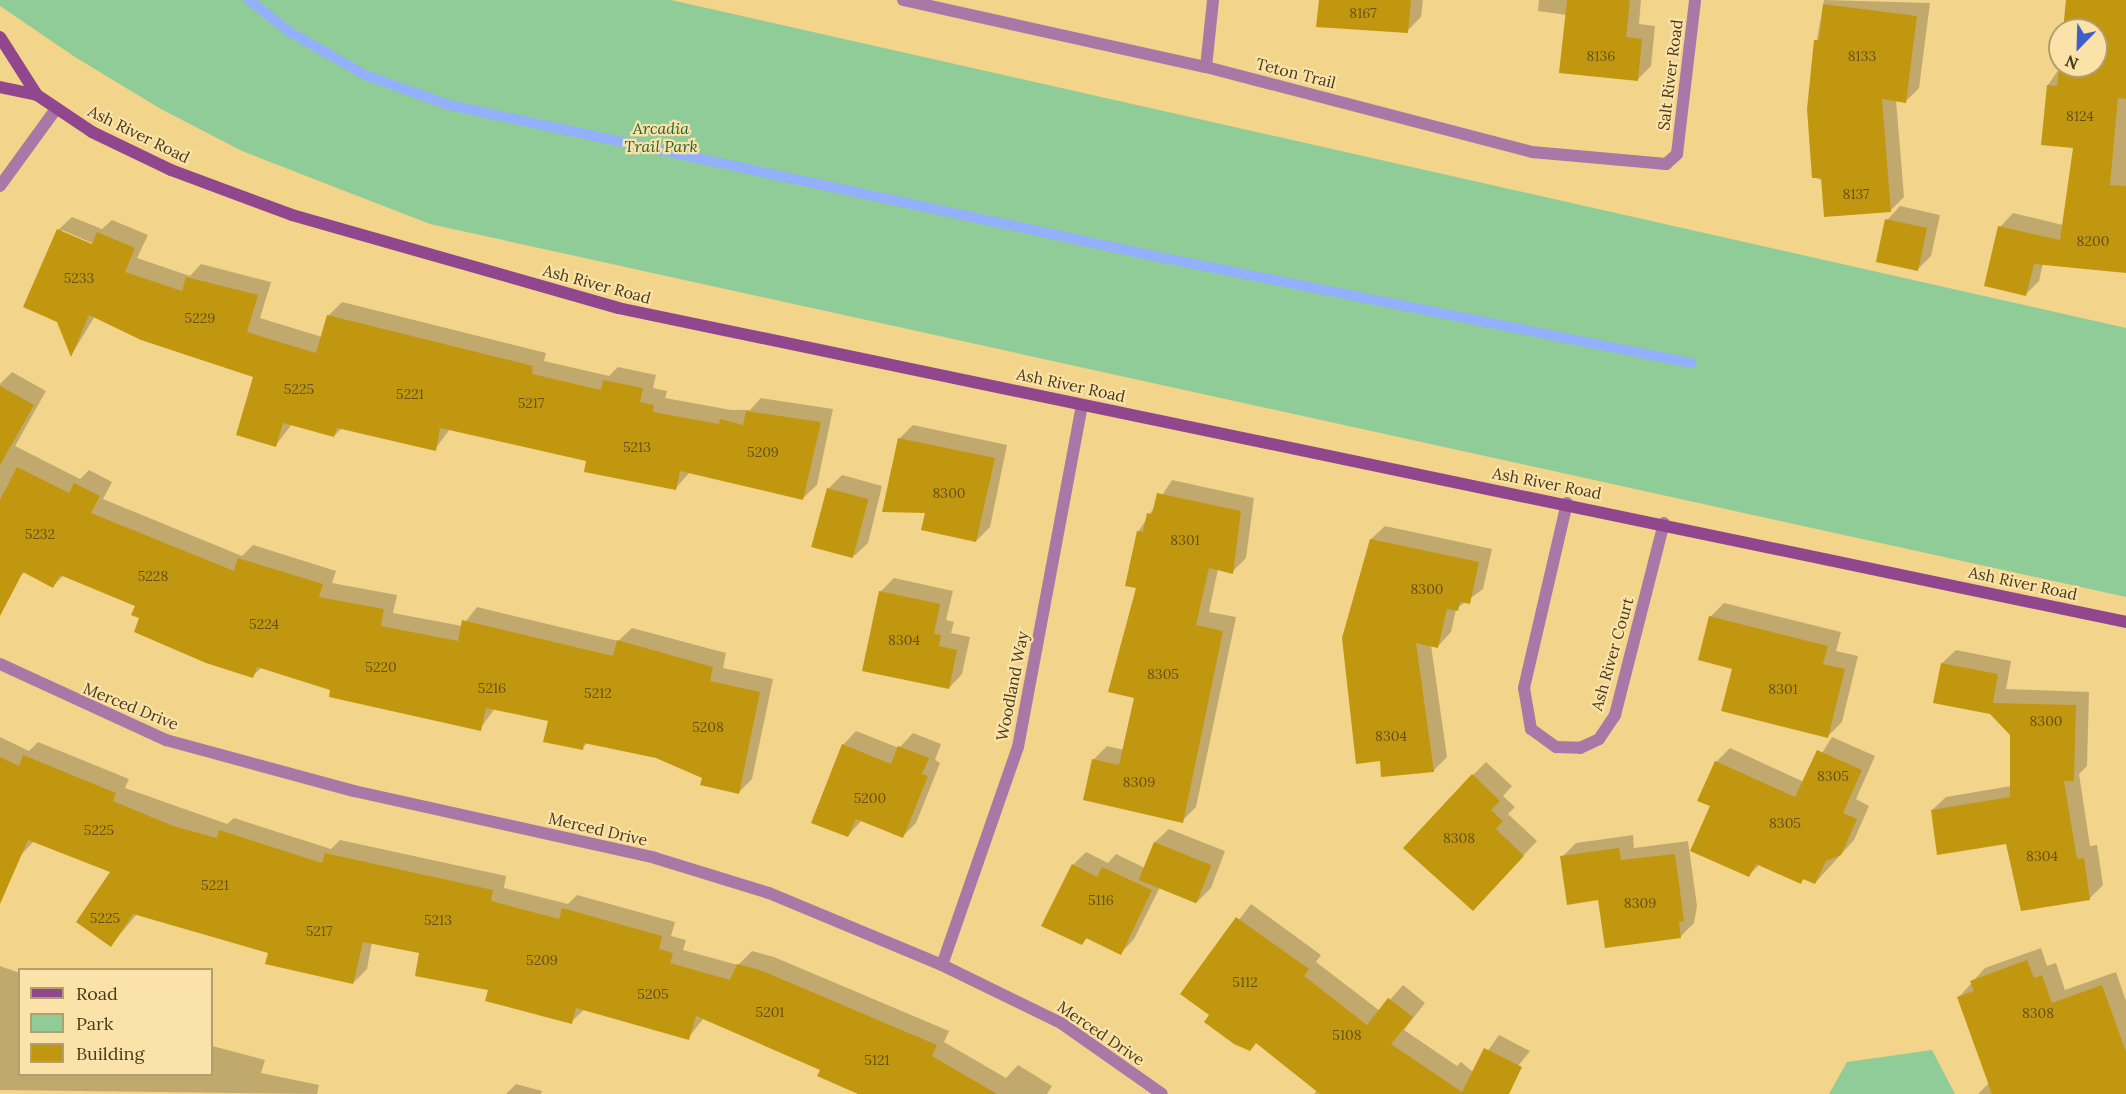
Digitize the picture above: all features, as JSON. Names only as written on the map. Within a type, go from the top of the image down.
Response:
[{"type":"street","name":"Teton Trail","points":[[903,0],[1206,67],[1532,152],[1666,164],[1677,153]]},
{"type":"street","points":[[1206,67],[1213,0]]},
{"type":"street","name":"Salt River Road","points":[[1677,153],[1695,0]]},
{"type":"street","name":"Ash River Road","points":[[0,37],[37,95],[56,109],[171,171],[292,215],[618,308],[1664,523],[2126,622]]},
{"type":"street","name":"Ash River Road","points":[[0,87],[37,95]]},
{"type":"street","points":[[0,186],[56,109]]},
{"type":"street","name":"Woodland Way","points":[[942,966],[1018,747],[1082,405]]},
{"type":"street","name":"Ash River Court","points":[[1567,503],[1524,688],[1531,729],[1556,747],[1580,748],[1599,739],[1615,715],[1664,523]]},
{"type":"street","name":"Merced Drive","points":[[0,664],[166,740],[354,791],[655,858],[769,893],[942,966],[1061,1023],[1162,1094]]},
{"type":"green space","name":"Arcadia Trail Park","points":[[0,0],[671,0],[2126,328],[2126,597],[430,224],[242,151],[161,109],[75,57],[0,6]]},
{"type":"green space","points":[[1932,1050],[1955,1094],[1829,1094],[1847,1062]]},
{"type":"building","points":[[1319,0],[1411,0],[1408,33],[1316,27]]},
{"type":"building","points":[[1567,0],[1630,0],[1626,37],[1642,39],[1638,81],[1559,73]]},
{"type":"building","points":[[2066,0],[2126,0],[2126,99],[2118,98],[2110,185],[2126,186],[2126,273],[2034,264],[2026,296],[1984,286],[1998,226],[2060,240],[2073,148],[2041,145],[2047,85],[2057,86],[2058,78],[2108,78],[2108,18],[2064,18]]},
{"type":"building","points":[[1823,4],[1917,16],[1906,103],[1882,99],[1891,212],[1824,217],[1821,178],[1812,178],[1807,109],[1814,40],[1819,40]]},
{"type":"building","points":[[1885,219],[1927,228],[1918,271],[1876,262]]},
{"type":"building","points":[[57,229],[92,244],[97,232],[135,248],[125,272],[182,291],[186,277],[258,295],[247,332],[316,353],[327,315],[533,366],[532,374],[601,390],[603,380],[643,388],[640,402],[654,405],[653,412],[719,424],[720,419],[743,425],[746,411],[821,422],[803,500],[680,471],[676,490],[584,472],[586,461],[440,428],[436,451],[337,428],[334,437],[283,423],[276,447],[236,435],[253,377],[141,340],[89,315],[71,357],[57,322],[23,307]]},
{"type":"building","points":[[0,386],[34,405],[0,465]]},
{"type":"building","points":[[898,438],[995,458],[976,542],[921,530],[925,513],[882,512]]},
{"type":"building","points":[[17,467],[69,493],[74,483],[100,496],[91,513],[234,571],[238,558],[323,584],[319,597],[384,609],[381,626],[458,641],[462,620],[613,656],[617,640],[713,667],[710,681],[760,692],[739,794],[700,785],[702,778],[656,758],[584,743],[583,750],[543,742],[548,721],[486,708],[481,731],[329,697],[330,690],[257,667],[253,678],[206,663],[134,632],[139,618],[131,615],[135,606],[60,575],[53,588],[23,572],[0,616],[0,500]]},
{"type":"building","points":[[827,488],[869,499],[853,558],[811,547]]},
{"type":"building","points":[[1157,493],[1241,511],[1233,574],[1209,568],[1196,625],[1223,631],[1183,823],[1083,800],[1092,759],[1119,765],[1134,698],[1108,692],[1136,588],[1125,586],[1137,531],[1143,532],[1147,513],[1152,514]]},
{"type":"building","points":[[1370,539],[1479,562],[1470,604],[1460,602],[1458,611],[1447,609],[1438,648],[1416,643],[1434,772],[1381,777],[1380,761],[1356,764],[1342,638]]},
{"type":"building","points":[[879,591],[940,604],[934,634],[941,635],[939,646],[957,650],[949,689],[862,671]]},
{"type":"building","points":[[1709,616],[1828,646],[1823,664],[1845,669],[1828,738],[1721,711],[1732,669],[1698,660]]},
{"type":"building","points":[[1941,663],[1998,674],[1993,703],[2076,705],[2074,781],[2064,781],[2077,859],[2084,858],[2090,900],[2021,911],[2006,844],[1937,855],[1931,810],[2010,797],[2010,735],[1990,714],[1933,703]]},
{"type":"building","points":[[842,744],[891,764],[898,746],[929,758],[922,774],[928,776],[903,838],[856,819],[848,837],[811,823]]},
{"type":"building","points":[[1817,750],[1862,770],[1843,813],[1857,819],[1841,855],[1826,861],[1815,884],[1803,879],[1801,884],[1756,864],[1749,877],[1690,851],[1710,806],[1697,801],[1715,761],[1795,797]]},
{"type":"building","points":[[23,755],[116,793],[113,801],[173,826],[217,838],[219,830],[322,863],[325,853],[493,890],[491,901],[559,919],[562,908],[662,936],[659,949],[673,953],[670,963],[730,980],[737,964],[760,970],[937,1045],[932,1056],[997,1094],[858,1094],[817,1076],[820,1070],[696,1016],[689,1040],[576,1008],[572,1024],[485,1001],[488,990],[415,976],[419,953],[363,942],[353,984],[265,964],[268,953],[133,914],[111,947],[76,922],[110,872],[28,840],[0,904],[0,757],[19,766]]},
{"type":"building","points":[[1472,774],[1500,801],[1491,810],[1503,821],[1496,829],[1524,856],[1473,911],[1403,848]]},
{"type":"building","points":[[1154,842],[1211,865],[1196,903],[1139,880]]},
{"type":"building","points":[[1619,848],[1621,860],[1675,854],[1684,921],[1679,922],[1681,938],[1605,948],[1598,900],[1567,905],[1560,856]]},
{"type":"building","points":[[1072,864],[1097,877],[1102,867],[1152,890],[1121,955],[1086,938],[1082,945],[1041,926]]},
{"type":"building","points":[[1236,917],[1309,969],[1304,976],[1367,1025],[1388,998],[1413,1017],[1391,1044],[1462,1092],[1484,1048],[1522,1067],[1509,1094],[1320,1094],[1256,1043],[1250,1051],[1234,1044],[1204,1022],[1209,1015],[1180,994]]},
{"type":"building","points":[[2027,960],[2034,978],[2042,975],[2052,1003],[2102,985],[2126,1052],[2126,1094],[1992,1094],[1957,997],[1974,991],[1970,981]]},
{"type":"waterway","points":[[249,0],[290,32],[365,75],[449,105],[1154,256],[1691,363]]}]
